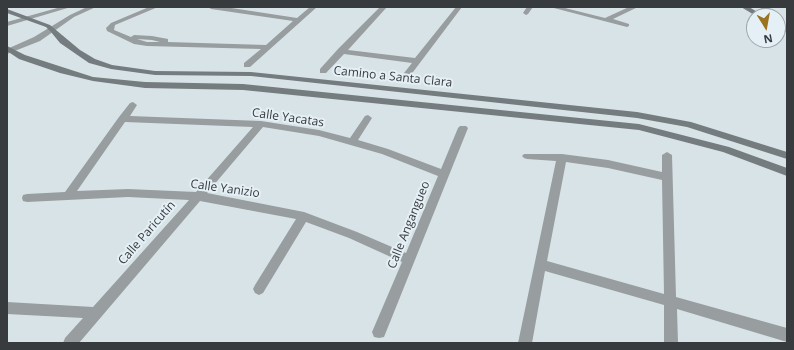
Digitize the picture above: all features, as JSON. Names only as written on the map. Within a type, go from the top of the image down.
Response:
[{"type":"main road","name":"Camino a Santa Clara","points":[[7,11],[54,30],[63,41],[77,52],[92,61],[111,67],[155,73],[251,74],[637,115],[688,124],[787,156]]},
{"type":"main road","name":"Camino a Santa Clara","points":[[8,50],[63,71],[93,79],[145,85],[243,87],[639,127],[726,149],[787,172]]},
{"type":"street","points":[[7,24],[68,7]]},
{"type":"street","points":[[8,50],[54,30],[72,16],[93,7]]},
{"type":"street","points":[[155,7],[113,24],[110,28],[111,31],[147,44],[266,47]]},
{"type":"street","points":[[211,7],[299,20]]},
{"type":"street","points":[[248,65],[266,47],[314,7]]},
{"type":"street","points":[[322,71],[384,7]]},
{"type":"street","points":[[404,78],[460,7]]},
{"type":"street","points":[[526,13],[530,7]]},
{"type":"street","points":[[553,7],[627,24]]},
{"type":"street","points":[[588,15],[592,7]]},
{"type":"street","points":[[606,20],[635,7]]},
{"type":"street","points":[[341,51],[418,61]]},
{"type":"street","points":[[69,195],[133,105]]},
{"type":"street","points":[[353,141],[368,118]]},
{"type":"street","name":"Calle Yacatas","points":[[122,119],[261,124],[319,133],[353,141],[385,151],[444,174]]},
{"type":"street","name":"Calle Paricutín","points":[[70,343],[94,313],[196,196],[261,124]]},
{"type":"street","name":"Calle Angangueo","points":[[379,332],[463,128]]},
{"type":"street","points":[[668,155],[669,301],[671,343]]},
{"type":"street","points":[[527,156],[562,158],[608,164],[668,178]]},
{"type":"street","points":[[525,343],[562,158]]},
{"type":"street","name":"Calle Yanizio","points":[[27,198],[128,193],[196,196],[258,206],[304,216],[353,235],[408,260]]},
{"type":"street","points":[[259,289],[304,216]]},
{"type":"street","points":[[541,264],[787,335]]},
{"type":"street","points":[[7,308],[94,313]]}]
